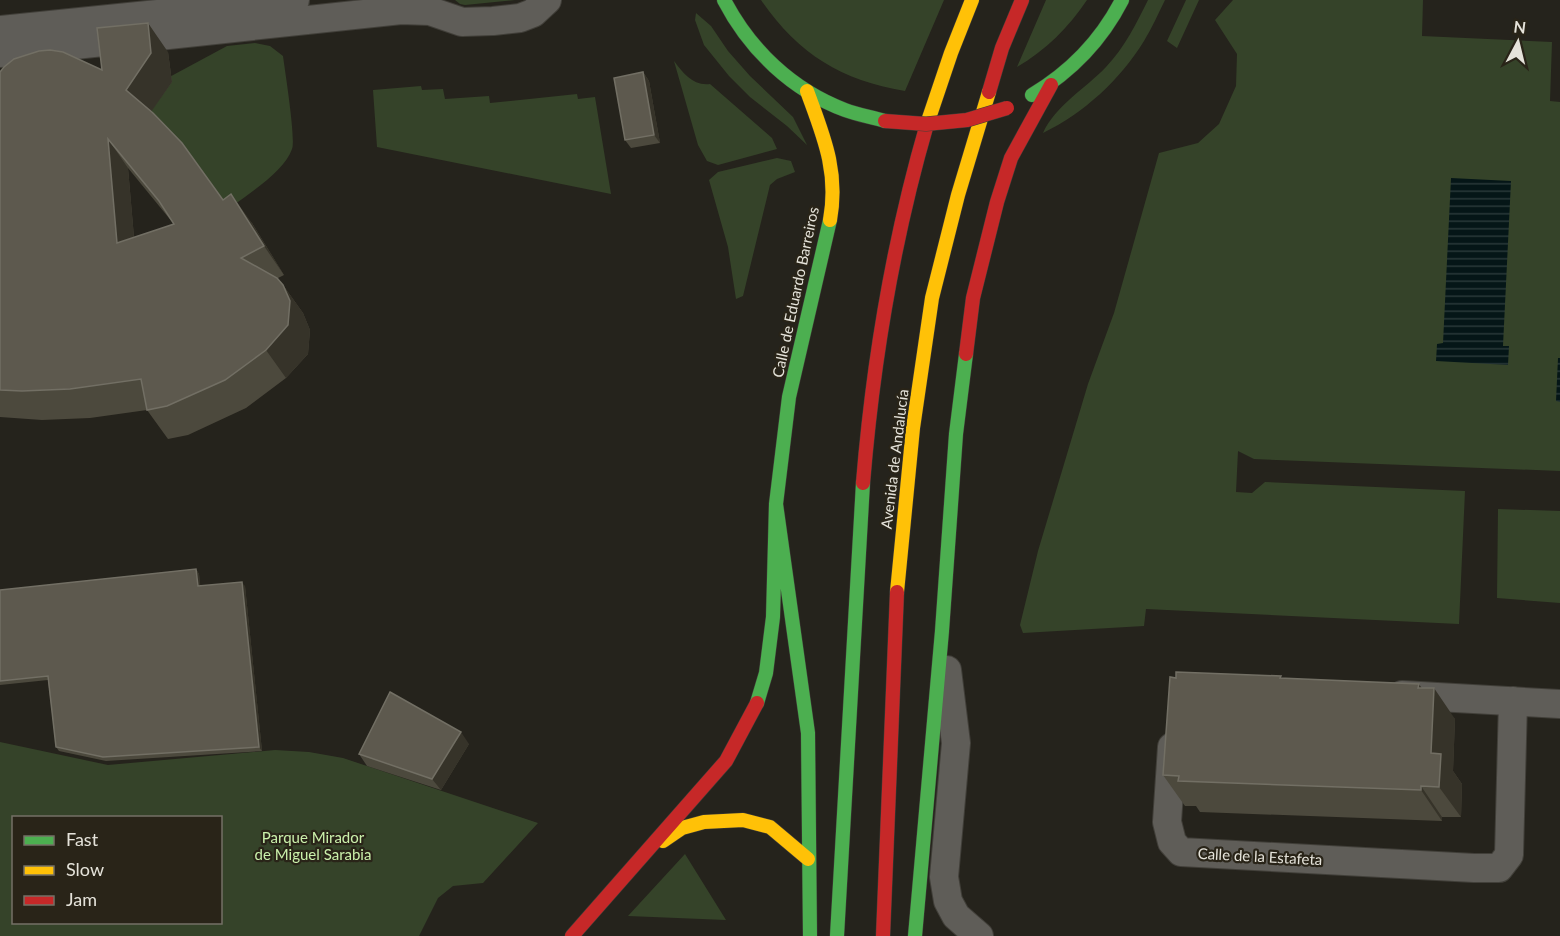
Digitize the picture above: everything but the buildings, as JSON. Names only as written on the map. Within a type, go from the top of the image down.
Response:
[{"type":"main road","name":"Avenida de Andalucía","points":[[837,936],[867,441],[887,291],[909,188],[936,91],[972,0]]},
{"type":"main road","name":"Avenida de Andalucía","points":[[883,936],[897,584],[913,428],[932,298],[958,195],[998,59],[1022,0]]},
{"type":"main road","points":[[720,3],[776,69],[807,91],[845,110],[885,121],[926,124],[967,120],[1007,108],[1051,85],[1086,54],[1114,18],[1122,0]]},
{"type":"main road","points":[[915,936],[942,631],[956,434],[973,298],[997,202],[1011,158],[1051,85]]},
{"type":"main road","name":"Calle de Eduardo Barreiros","points":[[776,504],[789,397],[831,216],[830,156],[807,91]]},
{"type":"main road","points":[[572,936],[726,760],[743,732],[762,692],[770,654],[773,617],[776,504]]},
{"type":"main road","points":[[776,504],[808,733],[810,936]]},
{"type":"main road","points":[[644,854],[682,828],[704,822],[743,820],[770,827],[808,860]]},
{"type":"street","points":[[0,30],[295,0]]},
{"type":"street","points":[[0,52],[401,10],[430,11],[436,7],[462,22],[520,18],[533,13],[547,0]]},
{"type":"street","points":[[942,631],[956,743],[944,877],[948,901],[956,916],[979,936]]},
{"type":"street","points":[[1374,694],[1560,704]]},
{"type":"street","name":"Calle de la Estafeta","points":[[1174,718],[1167,822],[1172,842],[1181,852],[1499,868],[1509,855],[1513,701]]},
{"type":"green space","points":[[455,0],[515,0],[465,5]]},
{"type":"green space","points":[[761,0],[944,0],[905,91],[861,80],[823,62],[790,35]]},
{"type":"green space","points":[[1046,0],[1087,0],[1056,38],[1017,67]]},
{"type":"green space","points":[[1148,0],[1165,0],[1144,41],[1124,69],[1087,105],[1043,133],[1055,114],[1113,59],[1130,35]]},
{"type":"green space","points":[[1186,0],[1199,0],[1177,48],[1167,41]]},
{"type":"green space","points":[[1233,0],[1423,0],[1422,36],[1552,42],[1550,101],[1560,102],[1560,471],[1254,459],[1238,451],[1236,492],[1252,493],[1265,482],[1465,491],[1459,624],[1146,609],[1144,626],[1023,633],[1020,625],[1038,551],[1088,384],[1114,313],[1159,153],[1198,143],[1219,124],[1236,86],[1237,54],[1215,20]]},
{"type":"green space","points":[[696,13],[711,26],[728,51],[750,76],[793,117],[807,145],[750,97],[729,76],[704,45],[695,20]]},
{"type":"green space","points":[[255,43],[270,46],[283,56],[292,149],[287,159],[269,178],[212,220],[129,128],[162,81],[227,46]]},
{"type":"green space","points":[[674,61],[694,81],[710,84],[772,138],[777,149],[718,165],[707,161],[698,145]]},
{"type":"green space","points":[[421,86],[422,90],[443,89],[445,99],[489,96],[490,103],[577,94],[578,99],[595,97],[611,194],[377,147],[373,90]]},
{"type":"green space","points":[[777,158],[791,161],[795,172],[777,179],[770,185],[743,296],[736,299],[728,247],[709,180],[718,172]]},
{"type":"green space","points":[[1498,509],[1560,511],[1560,603],[1497,598]]},
{"type":"green space","name":"Parque Mirador de Miguel Sarabia","points":[[0,742],[108,765],[275,750],[309,752],[343,758],[538,823],[483,883],[453,886],[438,898],[419,936],[0,936]]},
{"type":"green space","points":[[685,854],[726,920],[628,916]]},
{"type":"shaded area","points":[[1451,178],[1511,181],[1503,346],[1509,346],[1508,365],[1436,361],[1437,344],[1443,343]]},
{"type":"shaded area","points":[[1558,358],[1560,358],[1560,402],[1556,401]]},
{"type":"traffic: fast","points":[[724,0],[734,18],[760,52],[790,80],[826,102],[850,112],[885,121]]},
{"type":"traffic: fast","points":[[1032,95],[1060,76],[1084,54],[1105,29],[1122,0]]},
{"type":"traffic: fast","points":[[757,703],[766,673],[773,617],[776,504],[789,397],[830,220]]},
{"type":"traffic: fast","points":[[915,936],[942,631],[956,434],[966,354]]},
{"type":"traffic: fast","points":[[837,936],[863,483]]},
{"type":"traffic: fast","points":[[776,504],[808,733],[810,936]]},
{"type":"traffic: slow","points":[[927,124],[972,0]]},
{"type":"traffic: slow","points":[[807,91],[824,138],[831,169],[830,220]]},
{"type":"traffic: slow","points":[[897,592],[913,428],[932,298],[958,195],[989,92]]},
{"type":"traffic: slow","points":[[663,841],[682,828],[704,822],[743,820],[770,827],[808,859]]},
{"type":"traffic: jam","points":[[989,92],[1002,48],[1022,0]]},
{"type":"traffic: jam","points":[[966,354],[973,298],[997,202],[1011,158],[1051,85]]},
{"type":"traffic: jam","points":[[885,121],[926,124],[967,120],[1007,108]]},
{"type":"traffic: jam","points":[[863,483],[872,392],[894,257],[927,124]]},
{"type":"traffic: jam","points":[[883,936],[897,592]]},
{"type":"traffic: jam","points":[[572,936],[726,761],[757,703]]}]
